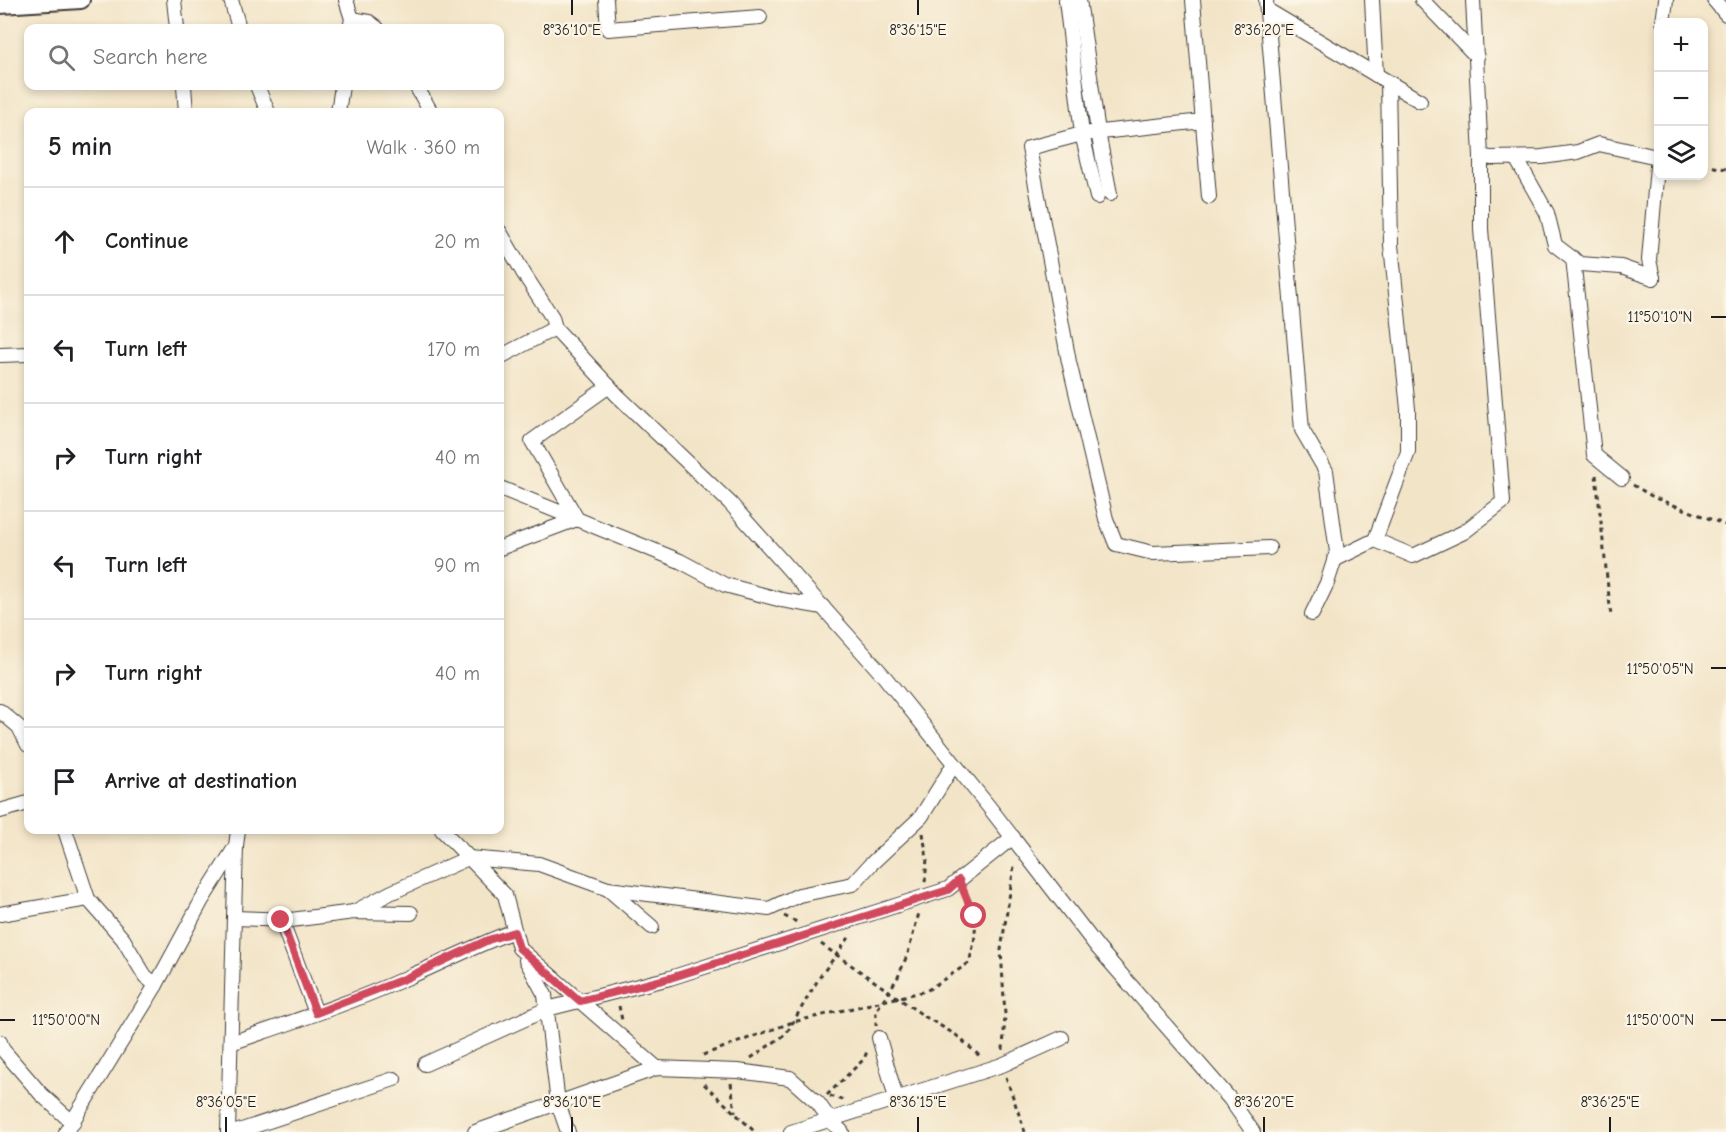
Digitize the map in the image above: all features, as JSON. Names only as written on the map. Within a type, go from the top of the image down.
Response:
[{"type":"street","points":[[0,5],[81,0]]},
{"type":"street","points":[[174,0],[177,24]]},
{"type":"street","points":[[231,0],[238,24]]},
{"type":"street","points":[[346,0],[351,23],[369,22],[372,24]]},
{"type":"street","points":[[606,0],[608,29],[760,17]]},
{"type":"street","points":[[1066,0],[1082,134],[1104,195],[1098,132],[1079,0]]},
{"type":"street","points":[[1193,0],[1209,196]]},
{"type":"street","points":[[1334,560],[1375,540],[1408,452],[1408,409],[1391,245],[1382,78],[1372,0]]},
{"type":"street","points":[[1422,0],[1477,57]]},
{"type":"street","points":[[1375,540],[1413,556],[1464,532],[1503,502],[1481,229],[1481,156],[1473,0]]},
{"type":"street","points":[[1664,18],[1666,0]]},
{"type":"street","points":[[1714,0],[1726,14]]},
{"type":"street","points":[[1267,5],[1420,101]]},
{"type":"street","points":[[1267,5],[1302,430],[1326,471],[1337,552],[1327,584],[1312,614]]},
{"type":"street","points":[[184,90],[186,108]]},
{"type":"street","points":[[258,90],[266,108]]},
{"type":"street","points":[[339,108],[341,90]]},
{"type":"street","points":[[418,90],[429,108]]},
{"type":"street","points":[[1203,121],[1082,134],[1029,148],[1069,362],[1106,519],[1116,544],[1153,553],[1269,548]]},
{"type":"street","points":[[1481,156],[1491,158],[1542,157],[1578,152],[1599,144],[1654,155]]},
{"type":"street","points":[[1516,158],[1547,213],[1555,245],[1580,264],[1621,267],[1653,278],[1649,260],[1656,180]]},
{"type":"street","points":[[504,239],[552,317],[555,328],[609,386],[730,503],[883,675],[1026,853],[1098,948],[1230,1099],[1253,1132]]},
{"type":"street","points":[[1573,258],[1594,455],[1622,478]]},
{"type":"street","points":[[504,355],[555,328]]},
{"type":"street","points":[[0,356],[24,354]]},
{"type":"street","points":[[577,519],[532,441],[609,386]]},
{"type":"street","points":[[504,490],[680,561],[725,585],[782,600],[823,607]]},
{"type":"street","points":[[504,546],[577,519]]},
{"type":"street","points":[[0,711],[19,727],[24,737]]},
{"type":"street","points":[[354,912],[390,892],[468,858],[539,864],[608,889],[769,909],[799,895],[853,884],[921,817],[954,764]]},
{"type":"street","points":[[0,811],[24,804]]},
{"type":"street","points":[[66,834],[88,898],[123,939],[145,976],[156,985]]},
{"type":"street","points":[[228,1132],[238,834]]},
{"type":"street","points":[[446,834],[505,895],[519,948],[545,995],[558,1103],[568,1132]]},
{"type":"street","points":[[425,1064],[547,1009],[670,978],[948,890],[1013,837]]},
{"type":"street","points":[[0,1042],[3,1050],[70,1128],[156,985],[202,900],[236,846]]},
{"type":"street","points":[[608,889],[652,927]]},
{"type":"street","points":[[0,914],[88,898]]},
{"type":"street","points":[[234,918],[281,920],[354,912],[411,913]]},
{"type":"street","points":[[281,920],[316,1013]]},
{"type":"street","points":[[231,1043],[404,979],[488,940],[514,932]]},
{"type":"street","points":[[519,948],[657,1068]]},
{"type":"street","points":[[875,1037],[896,1098]]},
{"type":"street","points":[[791,1132],[997,1066],[1062,1038]]},
{"type":"street","points":[[476,1132],[657,1068],[738,1071],[790,1078],[818,1103],[842,1132]]},
{"type":"street","points":[[236,1132],[394,1079]]},
{"type":"path","points":[[1708,166],[1726,169]]},
{"type":"path","points":[[1594,455],[1611,616]]},
{"type":"path","points":[[1622,478],[1655,498],[1726,525]]},
{"type":"path","points":[[818,1103],[864,1059],[875,1037],[876,1011],[898,977],[908,953],[923,897],[927,859],[921,817]]},
{"type":"path","points":[[997,1066],[1005,1015],[1001,950],[1014,866],[1026,853]]},
{"type":"path","points":[[755,1132],[687,1069],[690,1060],[793,1023],[926,991],[969,963],[976,934],[974,916],[959,880]]},
{"type":"path","points":[[769,909],[798,922],[806,934],[924,1016],[956,1035],[997,1066],[1025,1132]]},
{"type":"path","points":[[735,1114],[731,1079],[744,1064],[786,1034],[819,978],[864,916]]},
{"type":"route","points":[[281,920],[316,1013],[404,979],[488,940],[514,932],[519,948],[580,1001],[670,978],[948,890],[959,880],[974,916]]}]
